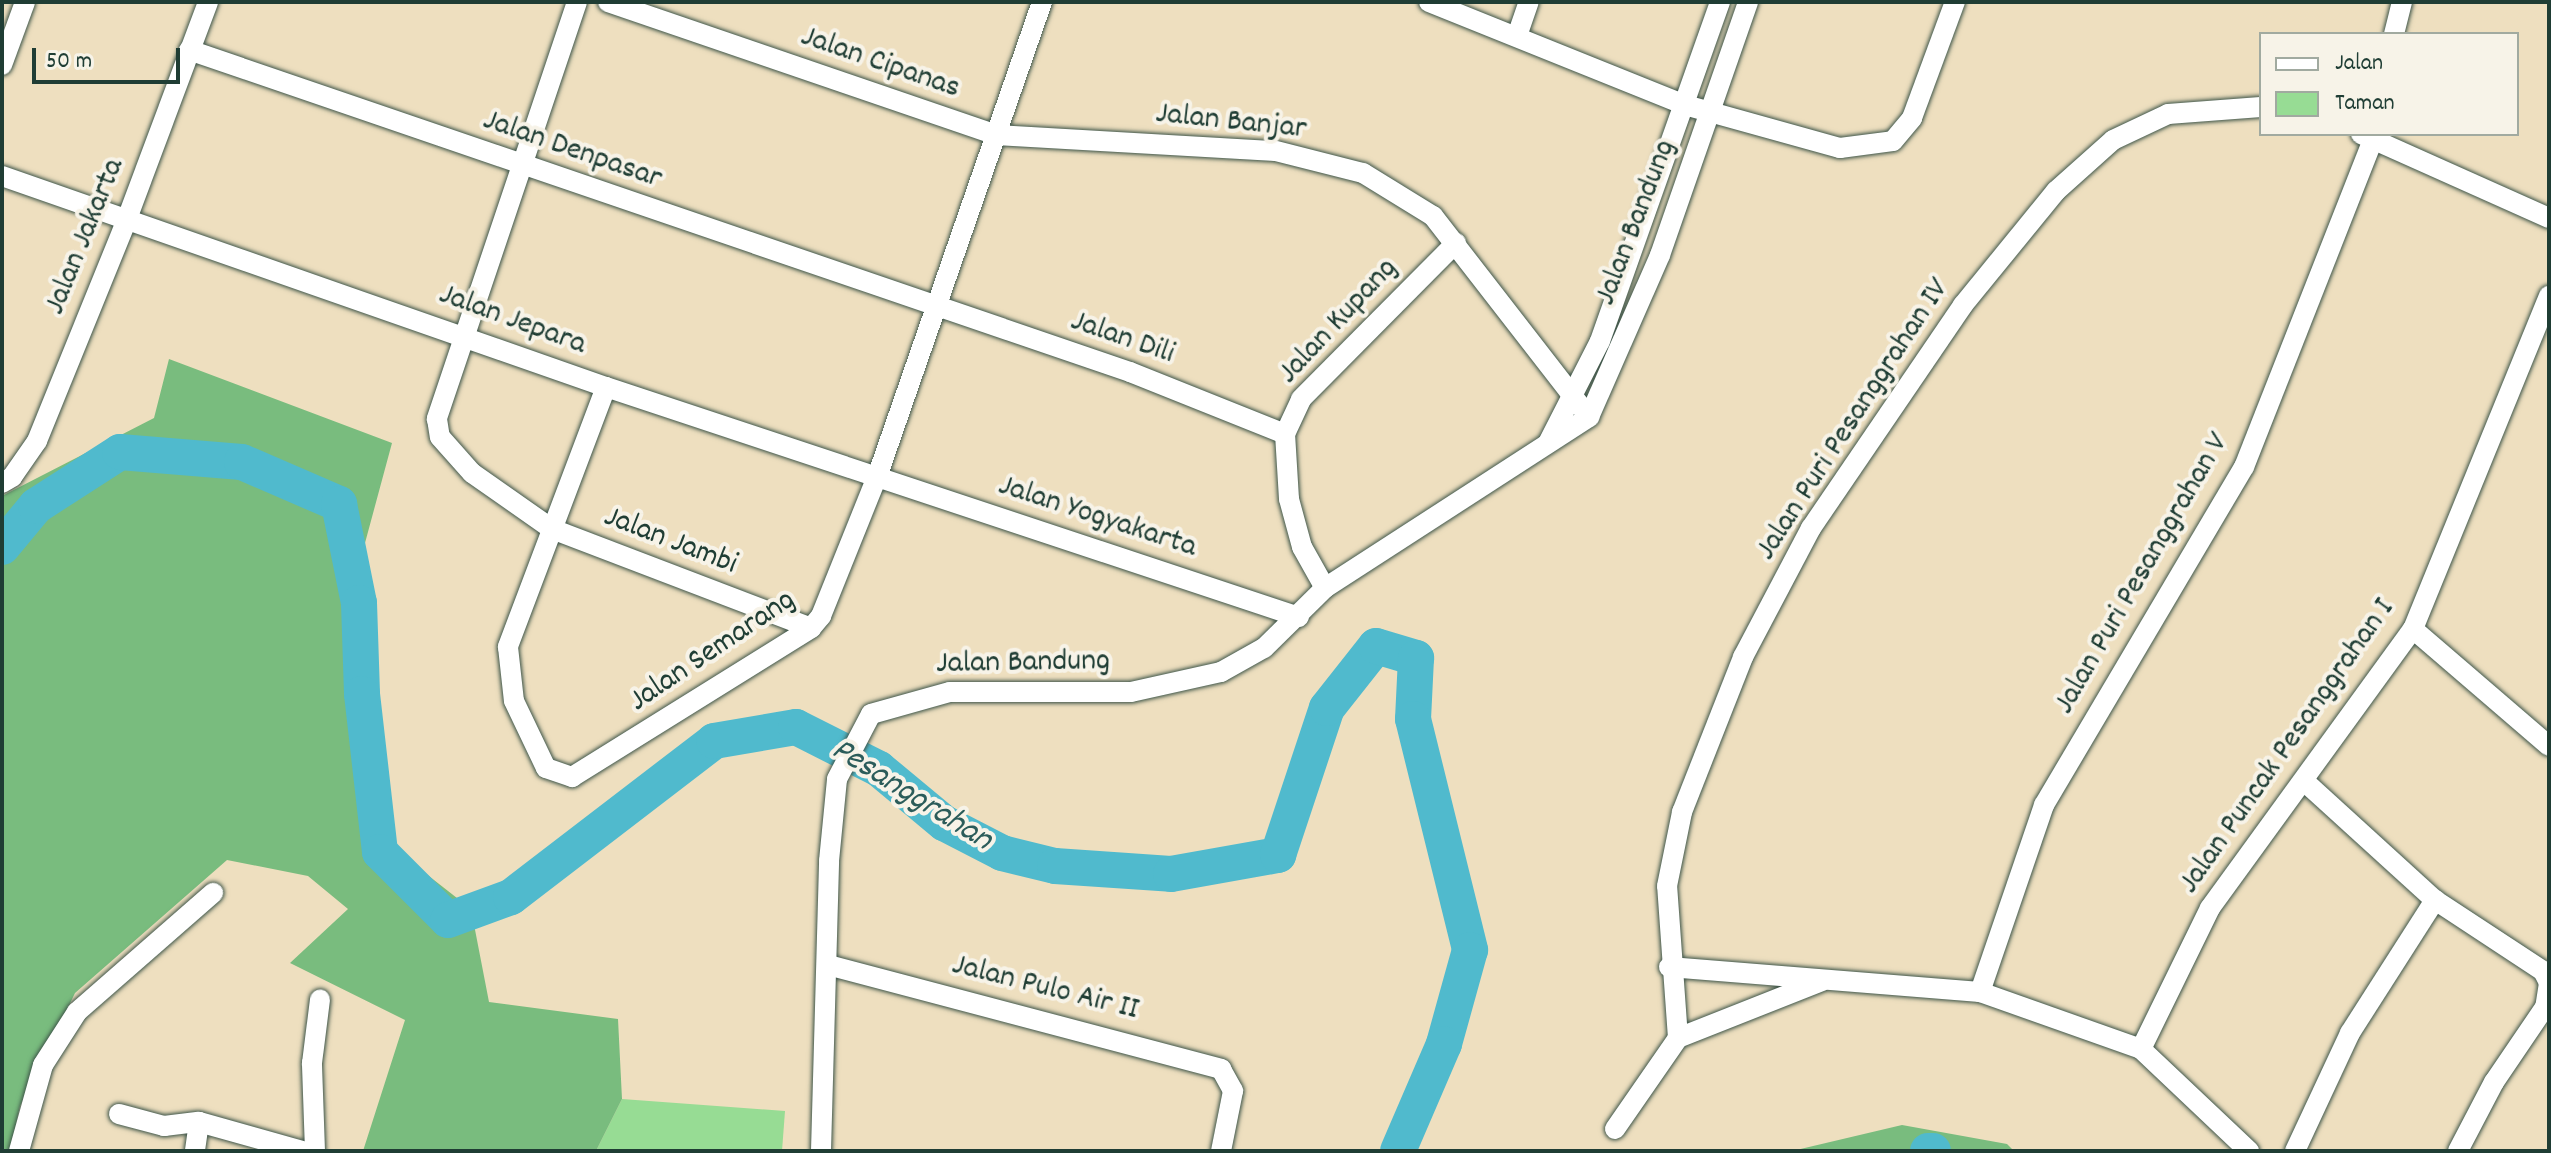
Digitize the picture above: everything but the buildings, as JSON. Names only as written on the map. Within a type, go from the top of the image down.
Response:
[{"type":"street","points":[[2,64],[25,2]]},
{"type":"street","name":"Jalan Jakarta","points":[[2,483],[12,477],[37,441],[127,219],[208,2]]},
{"type":"street","name":"Jalan Jambi","points":[[577,2],[437,419],[440,437],[472,473],[552,529],[811,628]]},
{"type":"street","name":"Jalan Cipanas","points":[[608,2],[996,135]]},
{"type":"street","name":"Jalan Semarang","points":[[606,387],[508,647],[514,701],[546,768],[559,775],[582,775],[811,628],[830,596],[877,477],[1042,2]]},
{"type":"street","points":[[1429,2],[1685,105],[1840,148],[1893,141],[1912,118],[1955,2]]},
{"type":"street","points":[[1517,36],[1529,2]]},
{"type":"street","name":"Jalan Bandung","points":[[1548,443],[1600,341],[1720,2]]},
{"type":"street","name":"Jalan Bandung","points":[[821,1151],[837,779],[867,719],[900,702],[950,692],[1131,692],[1190,682],[1242,662],[1299,617],[1325,588],[1589,417],[1660,255],[1748,2]]},
{"type":"street","points":[[2394,32],[2402,2]]},
{"type":"street","name":"Jalan Denpasar","points":[[189,50],[936,309]]},
{"type":"street","name":"Jalan Puri Pesanggrahan IV","points":[[1678,1038],[1669,967],[1667,886],[1682,812],[1743,657],[1811,528],[1963,305],[2056,191],[2113,140],[2168,114],[2259,107]]},
{"type":"street","name":"Jalan Banjar","points":[[996,135],[1276,151],[1363,173],[1433,216],[1589,417]]},
{"type":"street","name":"Jalan Puri Pesanggrahan V","points":[[1980,992],[2044,805],[2244,467],[2370,136]]},
{"type":"street","points":[[2372,136],[2549,218]]},
{"type":"street","name":"Jalan Jepara","points":[[2,176],[465,334],[606,387],[877,477]]},
{"type":"street","name":"Jalan Kupang","points":[[1325,588],[1302,547],[1289,499],[1285,434],[1301,399],[1456,243]]},
{"type":"street","name":"Jalan Puncak Pesanggrahan I","points":[[2141,1049],[2210,908],[2413,629],[2549,296]]},
{"type":"street","name":"Jalan Dili","points":[[936,309],[1130,372],[1285,434]]},
{"type":"street","name":"Jalan Yogyakarta","points":[[877,477],[1299,617]]},
{"type":"street","points":[[2413,629],[2549,746]]},
{"type":"street","points":[[2304,781],[2435,900],[2543,971],[2549,983],[2545,1007],[2494,1082],[2458,1151]]},
{"type":"street","points":[[19,1151],[43,1065],[77,1012],[213,893]]},
{"type":"street","points":[[2295,1151],[2350,1033],[2435,900]]},
{"type":"street","name":"Jalan Pulo Air II","points":[[828,965],[1202,1060],[1221,1069],[1233,1091],[1221,1151]]},
{"type":"street","points":[[1669,967],[1980,992],[2141,1049],[2249,1151]]},
{"type":"street","points":[[1615,1129],[1678,1038],[1830,978]]},
{"type":"street","points":[[315,1151],[312,1063],[320,1000]]},
{"type":"street","points":[[119,1114],[164,1126],[199,1122],[302,1151]]},
{"type":"street","points":[[195,1151],[199,1122]]},
{"type":"green space","points":[[169,359],[392,443],[365,543],[364,700],[388,844],[471,909],[489,1002],[618,1019],[622,1099],[596,1151],[363,1151],[405,1020],[290,963],[348,909],[308,876],[227,860],[75,993],[20,1106],[10,1151],[2,1151],[2,496],[154,418]]},
{"type":"green space","points":[[622,1099],[785,1111],[782,1151],[596,1151]]},
{"type":"green space","points":[[1902,1125],[2007,1144],[2014,1151],[1792,1151]]},
{"type":"waterway","name":"Pesanggrahan","points":[[2,547],[36,506],[120,452],[242,462],[339,504],[359,603],[362,694],[380,852],[448,920],[511,897],[714,741],[796,727],[879,769],[944,823],[1002,853],[1055,866],[1171,874],[1278,855],[1327,708],[1376,646],[1416,658],[1413,719],[1470,950],[1444,1044],[1398,1151]]},
{"type":"waterway","name":"Pesanggrahan","points":[[1928,1151],[1933,1151]]}]
